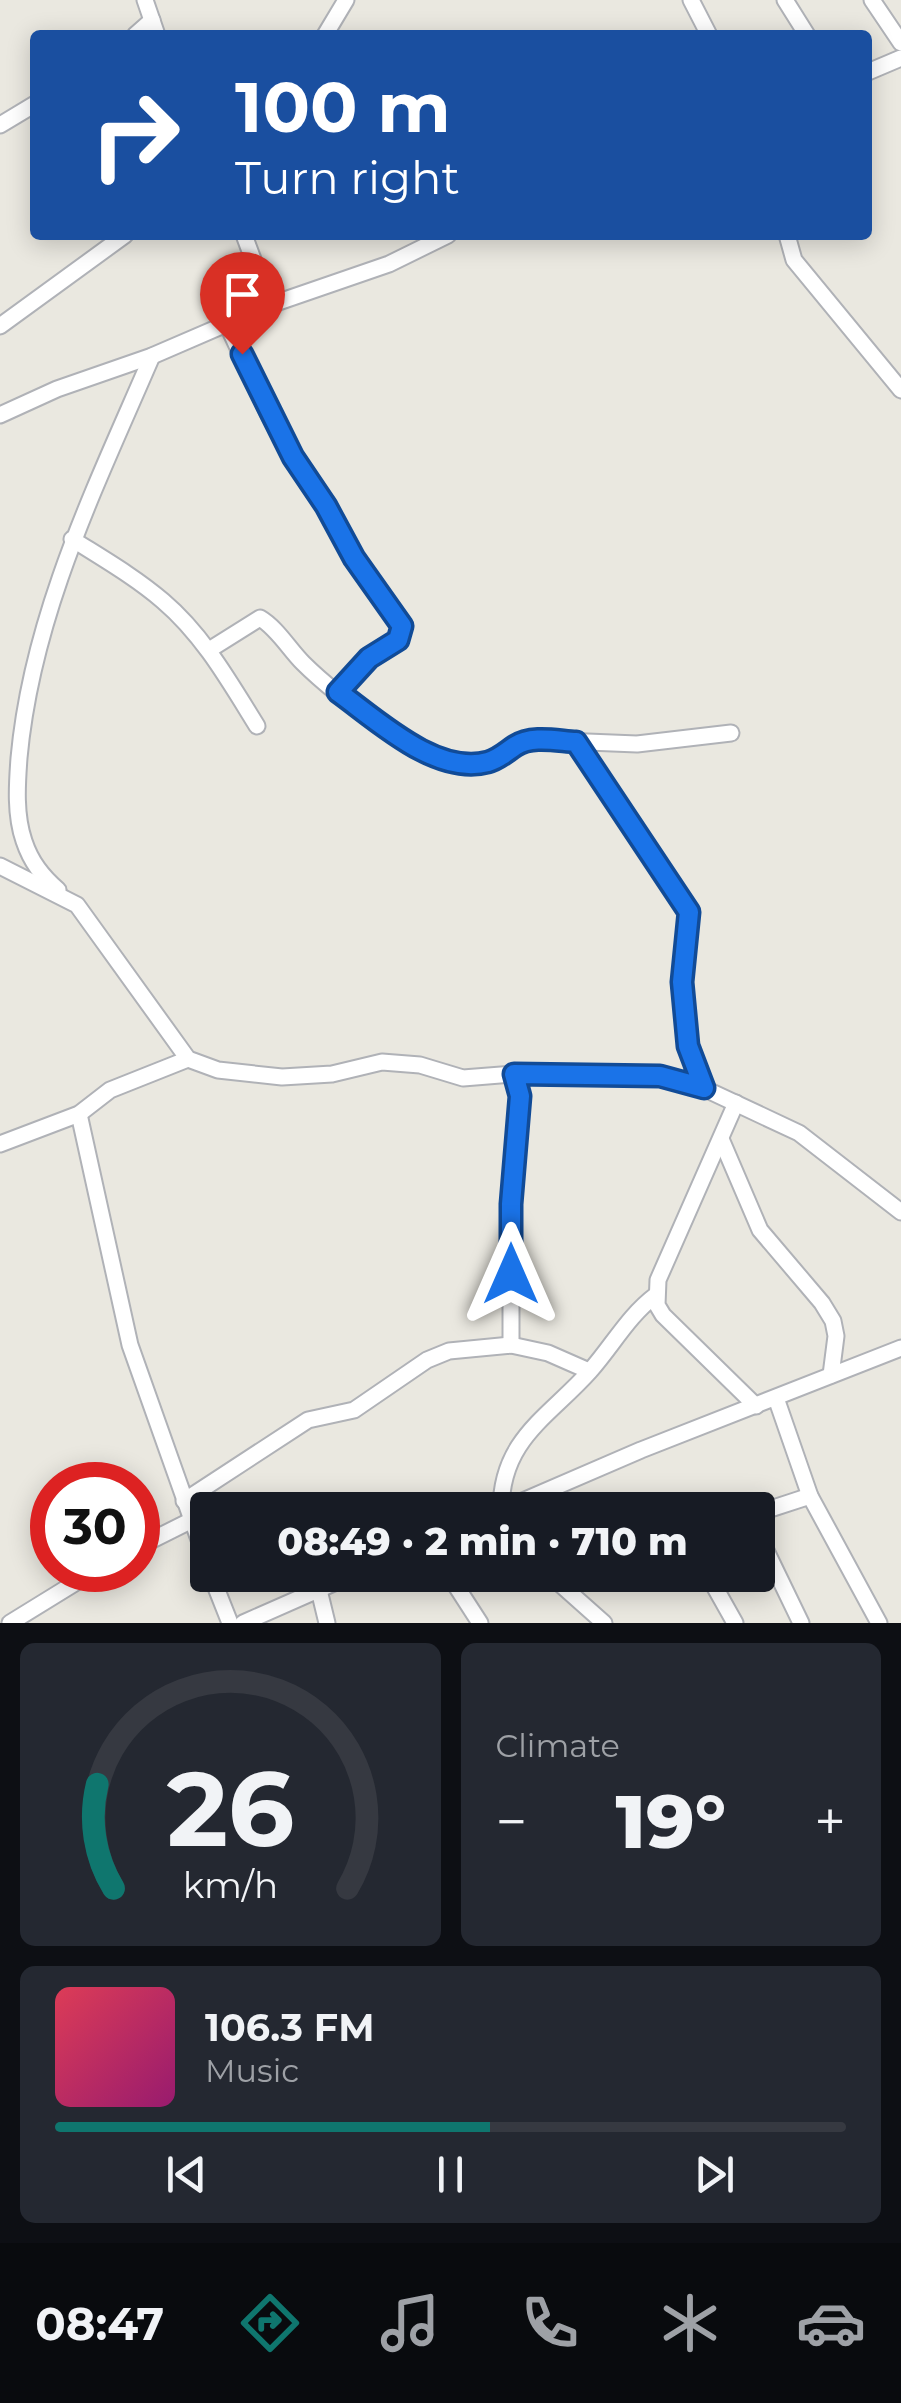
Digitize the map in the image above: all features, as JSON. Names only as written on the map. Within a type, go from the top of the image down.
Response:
[{"type":"street","points":[[145,0],[154,27]]},
{"type":"street","points":[[328,30],[346,0]]},
{"type":"street","points":[[691,0],[707,30]]},
{"type":"street","points":[[785,0],[803,30]]},
{"type":"street","points":[[872,0],[901,43]]},
{"type":"street","points":[[872,70],[901,58]]},
{"type":"street","points":[[4,120],[30,107]]},
{"type":"street","points":[[0,326],[118,240]]},
{"type":"street","points":[[246,240],[270,305]]},
{"type":"street","points":[[0,414],[57,388],[152,356],[270,305],[389,264],[438,240]]},
{"type":"street","points":[[789,240],[794,260],[901,390]]},
{"type":"street","points":[[228,324],[269,415],[293,457],[354,558],[402,626],[398,640],[369,658],[338,692]]},
{"type":"street","points":[[152,356],[72,538],[24,707],[18,817],[34,866],[90,919],[188,1059],[218,1070],[282,1077],[332,1074],[382,1062],[420,1065],[463,1078],[514,1074],[660,1076],[704,1088],[800,1133],[901,1212]]},
{"type":"street","points":[[72,538],[162,600],[208,650],[257,726]]},
{"type":"street","points":[[208,650],[260,618],[312,672],[394,734],[431,755],[457,764],[487,763],[524,742],[637,744],[731,733]]},
{"type":"street","points":[[576,742],[689,912],[682,982],[688,1046],[704,1088]]},
{"type":"street","points":[[0,866],[65,896]]},
{"type":"street","points":[[0,1144],[80,1114],[110,1090],[188,1059]]},
{"type":"street","points":[[511,1344],[511,1204],[520,1096],[514,1074]]},
{"type":"street","points":[[736,1104],[658,1280],[656,1295],[663,1315],[756,1406]]},
{"type":"street","points":[[80,1114],[130,1345],[190,1520],[160,1536]]},
{"type":"street","points":[[721,1139],[760,1230],[833,1321],[836,1336],[831,1375]]},
{"type":"street","points":[[501,1492],[517,1448],[538,1418],[590,1372],[628,1318],[656,1295]]},
{"type":"street","points":[[184,1502],[308,1420],[354,1410],[427,1360],[472,1346],[511,1344],[548,1353],[590,1372]]},
{"type":"street","points":[[543,1492],[831,1375],[898,1354]]},
{"type":"street","points":[[776,1398],[810,1496],[879,1623]]},
{"type":"street","points":[[775,1507],[810,1496]]},
{"type":"street","points":[[775,1568],[802,1623]]},
{"type":"street","points":[[10,1623],[60,1592]]},
{"type":"street","points":[[218,1592],[230,1623]]},
{"type":"street","points":[[244,1623],[314,1592]]},
{"type":"street","points":[[319,1592],[327,1623]]},
{"type":"street","points":[[460,1592],[480,1623]]},
{"type":"street","points":[[569,1592],[604,1623]]},
{"type":"street","points":[[717,1592],[734,1623]]},
{"type":"route","points":[[242,354],[293,457],[354,558],[402,626],[398,640],[369,658],[338,692],[394,734],[431,755],[457,764],[487,763],[524,742],[576,742],[689,912],[682,982],[688,1046],[704,1088],[660,1076],[514,1074],[520,1096],[511,1204],[511,1274]]}]
